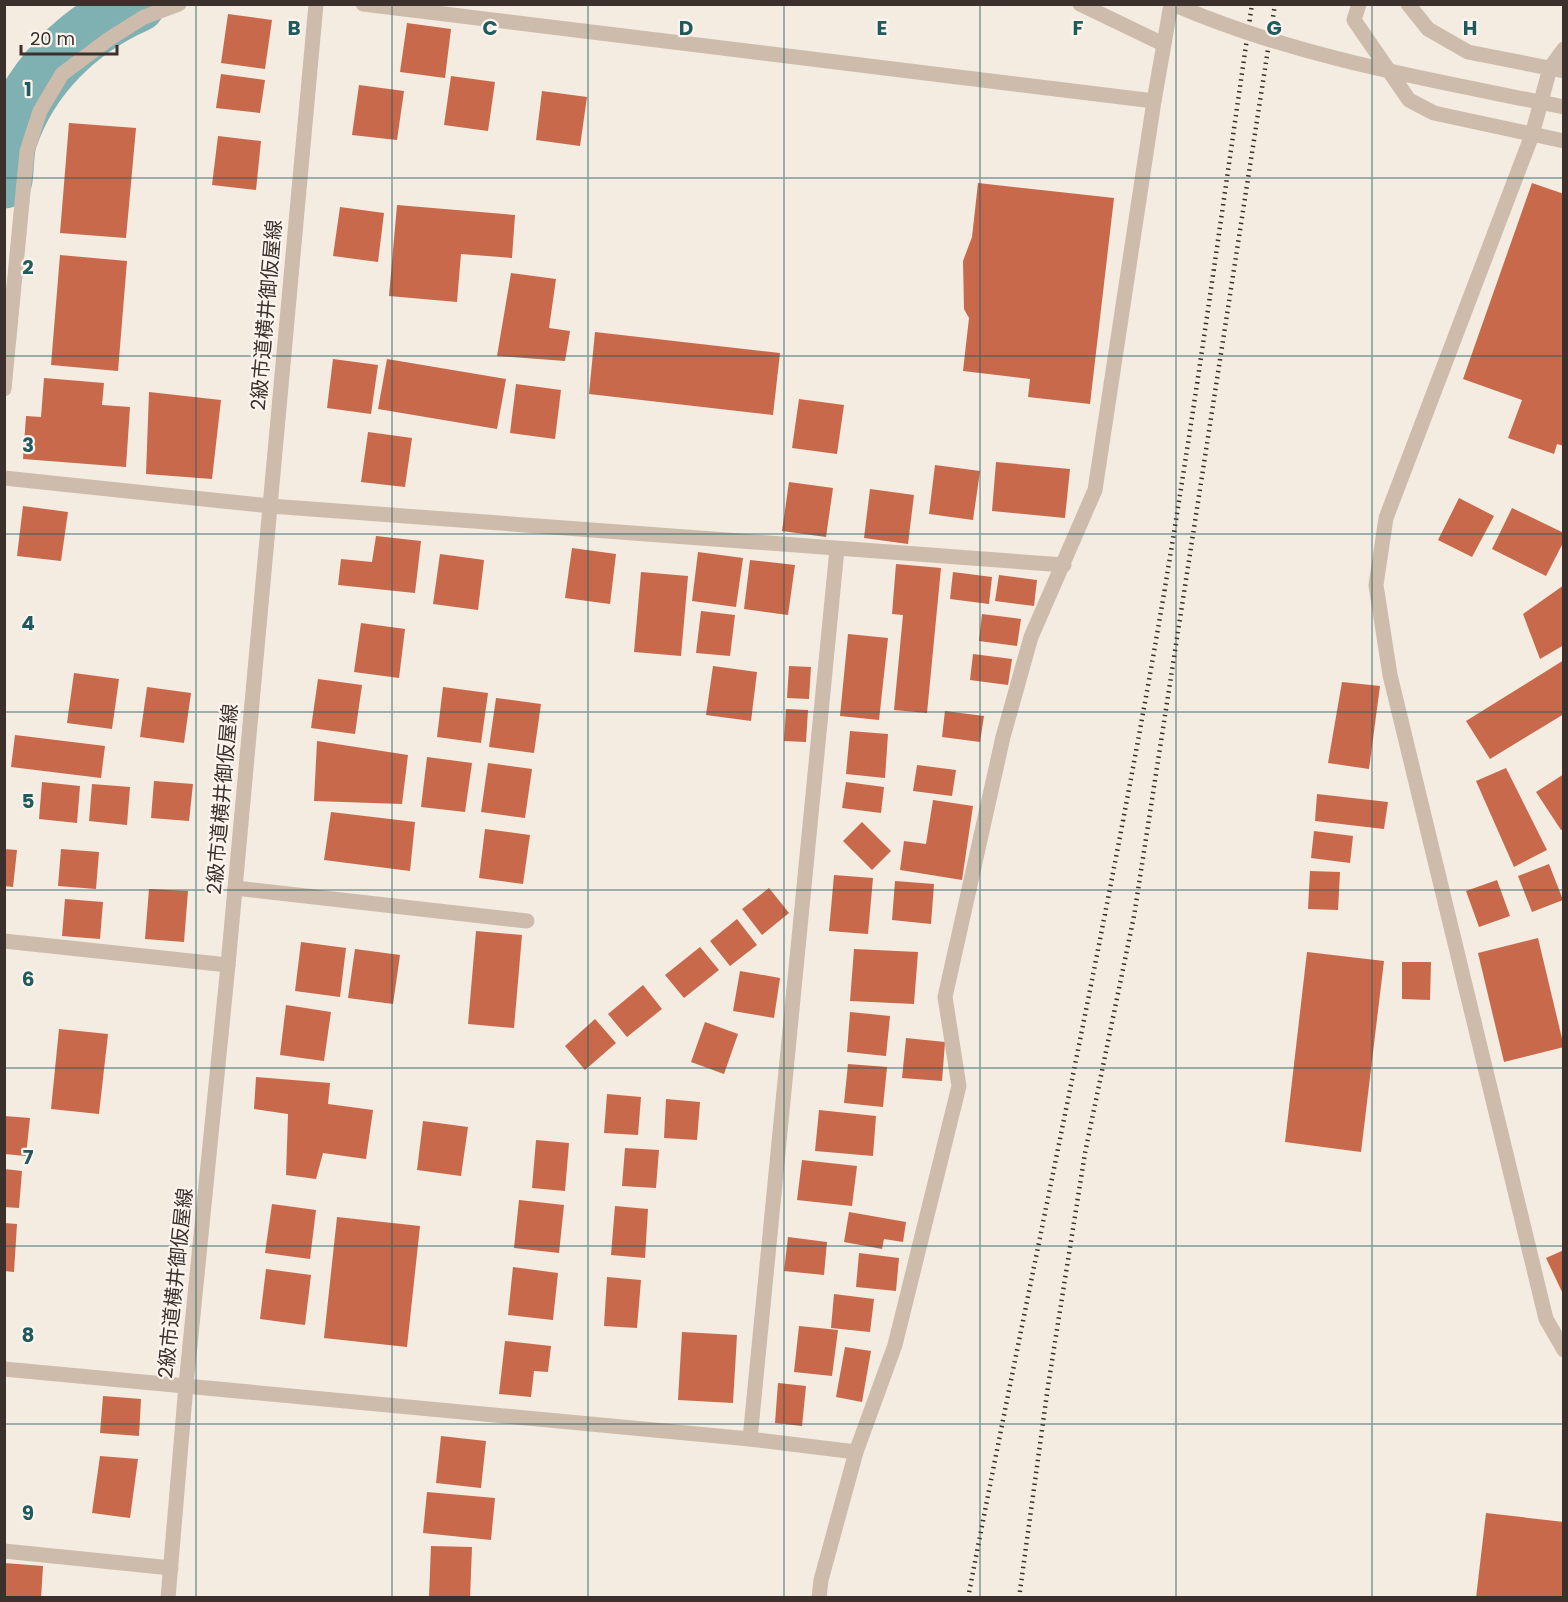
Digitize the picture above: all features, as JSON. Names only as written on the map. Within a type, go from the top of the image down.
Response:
[{"type":"street","points":[[4,389],[27,151],[40,111],[62,74],[109,39],[144,17],[178,4]]},
{"type":"street","name":"2級市道横井御仮屋線","points":[[168,1598],[316,4]]},
{"type":"street","points":[[363,4],[1154,101]]},
{"type":"street","points":[[1080,4],[1163,44]]},
{"type":"street","points":[[819,1598],[821,1580],[856,1452],[895,1345],[959,1086],[945,997],[1003,737],[1031,637],[1095,490],[1163,44],[1172,4],[1204,18],[1355,64],[1563,107]]},
{"type":"street","points":[[1359,4],[1354,20],[1409,100],[1434,113],[1563,141]]},
{"type":"street","points":[[1408,4],[1428,29],[1468,52],[1557,70]]},
{"type":"street","points":[[1563,50],[1386,518],[1376,585],[1390,675],[1546,1319],[1563,1350]]},
{"type":"street","points":[[4,478],[270,506],[1064,565]]},
{"type":"street","points":[[750,1439],[837,549]]},
{"type":"street","points":[[235,888],[527,921]]},
{"type":"street","points":[[4,941],[228,965]]},
{"type":"street","points":[[4,1369],[750,1439],[856,1452]]},
{"type":"street","points":[[4,1551],[171,1568]]},
{"type":"building","points":[[228,14],[272,20],[265,69],[221,63]]},
{"type":"building","points":[[407,23],[451,29],[445,78],[400,72]]},
{"type":"building","points":[[221,74],[265,80],[260,113],[216,108]]},
{"type":"building","points":[[451,76],[495,82],[488,131],[444,125]]},
{"type":"building","points":[[359,85],[404,91],[397,140],[352,135]]},
{"type":"building","points":[[542,91],[587,97],[580,146],[536,140]]},
{"type":"building","points":[[69,123],[136,128],[126,238],[60,233]]},
{"type":"building","points":[[218,136],[261,141],[256,190],[212,185]]},
{"type":"building","points":[[978,183],[1114,198],[1090,404],[1028,397],[1030,379],[963,371],[969,318],[964,309],[963,261],[972,237]]},
{"type":"building","points":[[1532,183],[1564,194],[1564,446],[1557,444],[1554,454],[1508,438],[1522,400],[1463,379]]},
{"type":"building","points":[[397,205],[515,215],[512,258],[461,254],[457,302],[389,296]]},
{"type":"building","points":[[340,207],[384,213],[378,262],[333,256]]},
{"type":"building","points":[[60,255],[127,261],[118,371],[51,365]]},
{"type":"building","points":[[511,273],[556,279],[549,328],[570,331],[565,361],[497,356]]},
{"type":"building","points":[[595,332],[780,353],[773,415],[589,394]]},
{"type":"building","points":[[333,359],[378,365],[371,414],[327,408]]},
{"type":"building","points":[[387,359],[506,379],[497,429],[378,409]]},
{"type":"building","points":[[44,378],[104,383],[102,405],[130,407],[126,467],[23,459],[26,416],[41,417]]},
{"type":"building","points":[[516,384],[561,390],[555,439],[510,433]]},
{"type":"building","points":[[149,392],[221,400],[212,479],[146,474]]},
{"type":"building","points":[[799,399],[844,405],[837,454],[792,448]]},
{"type":"building","points":[[368,432],[412,438],[405,487],[361,482]]},
{"type":"building","points":[[996,462],[1070,469],[1065,518],[992,511]]},
{"type":"building","points":[[935,465],[980,471],[973,520],[929,514]]},
{"type":"building","points":[[789,482],[833,488],[826,537],[782,531]]},
{"type":"building","points":[[870,489],[914,495],[908,544],[864,538]]},
{"type":"building","points":[[1459,498],[1494,516],[1472,557],[1438,540]]},
{"type":"building","points":[[23,506],[68,512],[61,561],[17,556]]},
{"type":"building","points":[[1512,508],[1564,533],[1564,541],[1546,576],[1492,549]]},
{"type":"building","points":[[376,536],[421,541],[415,593],[338,585],[341,559],[372,562]]},
{"type":"building","points":[[572,548],[616,554],[610,604],[565,598]]},
{"type":"building","points":[[698,552],[743,558],[736,607],[692,601]]},
{"type":"building","points":[[440,554],[484,560],[478,610],[433,604]]},
{"type":"building","points":[[750,560],[795,565],[788,615],[744,609]]},
{"type":"building","points":[[896,564],[941,568],[927,713],[894,710],[903,615],[892,614]]},
{"type":"building","points":[[641,572],[688,576],[681,656],[634,652]]},
{"type":"building","points":[[953,572],[992,577],[989,604],[950,599]]},
{"type":"building","points":[[999,575],[1037,580],[1034,606],[995,601]]},
{"type":"building","points":[[1564,585],[1564,645],[1540,659],[1523,614]]},
{"type":"building","points":[[701,611],[735,615],[730,656],[696,653]]},
{"type":"building","points":[[982,614],[1021,619],[1017,646],[979,641]]},
{"type":"building","points":[[361,623],[405,629],[399,678],[354,672]]},
{"type":"building","points":[[848,634],[888,638],[879,720],[840,716]]},
{"type":"building","points":[[973,654],[1012,659],[1008,685],[970,680]]},
{"type":"building","points":[[1564,660],[1564,714],[1490,759],[1466,721]]},
{"type":"building","points":[[713,666],[757,672],[751,721],[706,715]]},
{"type":"building","points":[[789,666],[811,667],[809,699],[787,698]]},
{"type":"building","points":[[74,673],[119,679],[112,729],[67,723]]},
{"type":"building","points":[[318,679],[362,685],[355,734],[311,728]]},
{"type":"building","points":[[1342,682],[1380,686],[1369,769],[1328,763]]},
{"type":"building","points":[[147,687],[191,693],[184,743],[140,737]]},
{"type":"building","points":[[443,687],[488,693],[481,743],[437,737]]},
{"type":"building","points":[[496,698],[541,704],[534,753],[489,747]]},
{"type":"building","points":[[786,709],[808,710],[806,742],[784,741]]},
{"type":"building","points":[[945,711],[984,716],[980,742],[942,737]]},
{"type":"building","points":[[850,731],[888,734],[885,778],[846,774]]},
{"type":"building","points":[[15,735],[105,746],[101,778],[11,767]]},
{"type":"building","points":[[317,741],[408,755],[402,804],[314,801]]},
{"type":"building","points":[[427,757],[472,763],[465,812],[421,807]]},
{"type":"building","points":[[488,763],[532,769],[525,818],[481,812]]},
{"type":"building","points":[[917,765],[956,770],[952,796],[913,791]]},
{"type":"building","points":[[1506,768],[1547,850],[1514,867],[1476,781]]},
{"type":"building","points":[[1564,774],[1564,829],[1561,830],[1536,792]]},
{"type":"building","points":[[154,781],[193,784],[189,821],[151,818]]},
{"type":"building","points":[[42,782],[80,786],[77,823],[39,819]]},
{"type":"building","points":[[846,782],[884,787],[881,813],[842,808]]},
{"type":"building","points":[[92,784],[130,787],[127,825],[89,821]]},
{"type":"building","points":[[1317,794],[1388,802],[1384,829],[1315,821]]},
{"type":"building","points":[[933,800],[973,806],[962,880],[900,870],[904,841],[926,844]]},
{"type":"building","points":[[331,812],[415,822],[410,871],[324,860]]},
{"type":"building","points":[[862,822],[891,851],[872,870],[843,841]]},
{"type":"building","points":[[485,829],[530,835],[523,884],[479,878]]},
{"type":"building","points":[[1314,831],[1353,836],[1350,863],[1311,858]]},
{"type":"building","points":[[4,849],[17,850],[13,887],[4,886]]},
{"type":"building","points":[[61,849],[99,852],[96,889],[58,886]]},
{"type":"building","points":[[1549,864],[1563,900],[1532,912],[1518,876]]},
{"type":"building","points":[[1310,871],[1340,872],[1338,910],[1308,909]]},
{"type":"building","points":[[834,875],[873,878],[868,934],[829,931]]},
{"type":"building","points":[[1497,880],[1510,916],[1479,927],[1466,891]]},
{"type":"building","points":[[895,881],[934,884],[931,924],[892,920]]},
{"type":"building","points":[[769,888],[789,913],[762,935],[742,909]]},
{"type":"building","points":[[149,889],[188,891],[184,942],[145,939]]},
{"type":"building","points":[[65,899],[103,902],[100,939],[62,936]]},
{"type":"building","points":[[737,919],[757,945],[730,966],[710,941]]},
{"type":"building","points":[[476,931],[522,935],[514,1028],[468,1024]]},
{"type":"building","points":[[1538,938],[1564,1047],[1504,1062],[1478,953]]},
{"type":"building","points":[[301,942],[346,948],[340,997],[295,991]]},
{"type":"building","points":[[700,947],[719,970],[684,998],[665,975]]},
{"type":"building","points":[[355,949],[400,955],[393,1004],[348,998]]},
{"type":"building","points":[[854,949],[918,952],[914,1004],[850,1001]]},
{"type":"building","points":[[1307,952],[1384,961],[1361,1152],[1285,1142]]},
{"type":"building","points":[[1402,962],[1431,962],[1430,1000],[1402,999]]},
{"type":"building","points":[[740,971],[780,978],[774,1018],[733,1011]]},
{"type":"building","points":[[643,985],[662,1009],[627,1037],[608,1014]]},
{"type":"building","points":[[286,1005],[331,1012],[324,1061],[280,1055]]},
{"type":"building","points":[[850,1012],[890,1016],[886,1056],[847,1052]]},
{"type":"building","points":[[595,1019],[616,1043],[585,1070],[565,1046]]},
{"type":"building","points":[[705,1022],[738,1034],[724,1074],[691,1062]]},
{"type":"building","points":[[59,1029],[108,1034],[99,1114],[51,1109]]},
{"type":"building","points":[[906,1038],[945,1042],[942,1081],[902,1078]]},
{"type":"building","points":[[848,1064],[887,1067],[883,1107],[844,1103]]},
{"type":"building","points":[[256,1077],[330,1083],[328,1104],[373,1110],[366,1159],[323,1153],[316,1179],[286,1175],[288,1114],[254,1109]]},
{"type":"building","points":[[607,1094],[641,1097],[638,1135],[604,1133]]},
{"type":"building","points":[[666,1099],[700,1102],[697,1140],[664,1138]]},
{"type":"building","points":[[819,1110],[876,1116],[873,1156],[815,1151]]},
{"type":"building","points":[[4,1116],[30,1118],[26,1156],[4,1154]]},
{"type":"building","points":[[423,1121],[468,1127],[461,1176],[417,1170]]},
{"type":"building","points":[[536,1140],[569,1143],[565,1191],[532,1188]]},
{"type":"building","points":[[625,1148],[659,1150],[656,1188],[622,1186]]},
{"type":"building","points":[[802,1160],[857,1166],[852,1206],[797,1200]]},
{"type":"building","points":[[4,1169],[22,1171],[19,1208],[4,1207]]},
{"type":"building","points":[[519,1200],[564,1205],[559,1253],[514,1248]]},
{"type":"building","points":[[272,1204],[316,1210],[310,1259],[265,1253]]},
{"type":"building","points":[[615,1206],[648,1209],[645,1258],[611,1255]]},
{"type":"building","points":[[849,1212],[906,1222],[903,1242],[884,1239],[882,1249],[844,1242]]},
{"type":"building","points":[[337,1217],[420,1226],[407,1347],[324,1338]]},
{"type":"building","points":[[4,1223],[17,1224],[14,1272],[4,1271]]},
{"type":"building","points":[[788,1237],[827,1242],[824,1275],[784,1271]]},
{"type":"building","points":[[1564,1250],[1564,1296],[1546,1258]]},
{"type":"building","points":[[859,1253],[899,1258],[896,1291],[856,1287]]},
{"type":"building","points":[[513,1267],[558,1273],[553,1320],[508,1315]]},
{"type":"building","points":[[266,1269],[311,1275],[305,1325],[260,1319]]},
{"type":"building","points":[[607,1277],[641,1280],[637,1328],[604,1326]]},
{"type":"building","points":[[834,1294],[874,1299],[870,1332],[831,1328]]},
{"type":"building","points":[[799,1326],[838,1330],[832,1376],[794,1372]]},
{"type":"building","points":[[682,1332],[737,1335],[733,1403],[678,1400]]},
{"type":"building","points":[[505,1341],[551,1346],[548,1372],[534,1371],[531,1397],[499,1394]]},
{"type":"building","points":[[845,1347],[871,1351],[862,1402],[836,1397]]},
{"type":"building","points":[[778,1383],[806,1386],[802,1426],[775,1423]]},
{"type":"building","points":[[103,1396],[141,1399],[139,1436],[100,1433]]},
{"type":"building","points":[[441,1436],[486,1441],[481,1488],[436,1483]]},
{"type":"building","points":[[100,1456],[138,1459],[130,1518],[92,1513]]},
{"type":"building","points":[[427,1492],[495,1498],[491,1540],[423,1533]]},
{"type":"building","points":[[1486,1513],[1564,1522],[1564,1598],[1476,1598]]},
{"type":"building","points":[[431,1546],[472,1547],[470,1598],[429,1597]]},
{"type":"building","points":[[4,1563],[43,1566],[41,1598],[4,1598]]},
{"type":"waterway","points":[[4,180],[9,139],[18,116],[43,76],[59,58],[95,27],[137,4]]},
{"type":"railway","points":[[968,1598],[1106,910],[1164,596],[1252,4]]},
{"type":"railway","points":[[1019,1598],[1048,1386],[1085,1153],[1134,916],[1275,4]]}]
